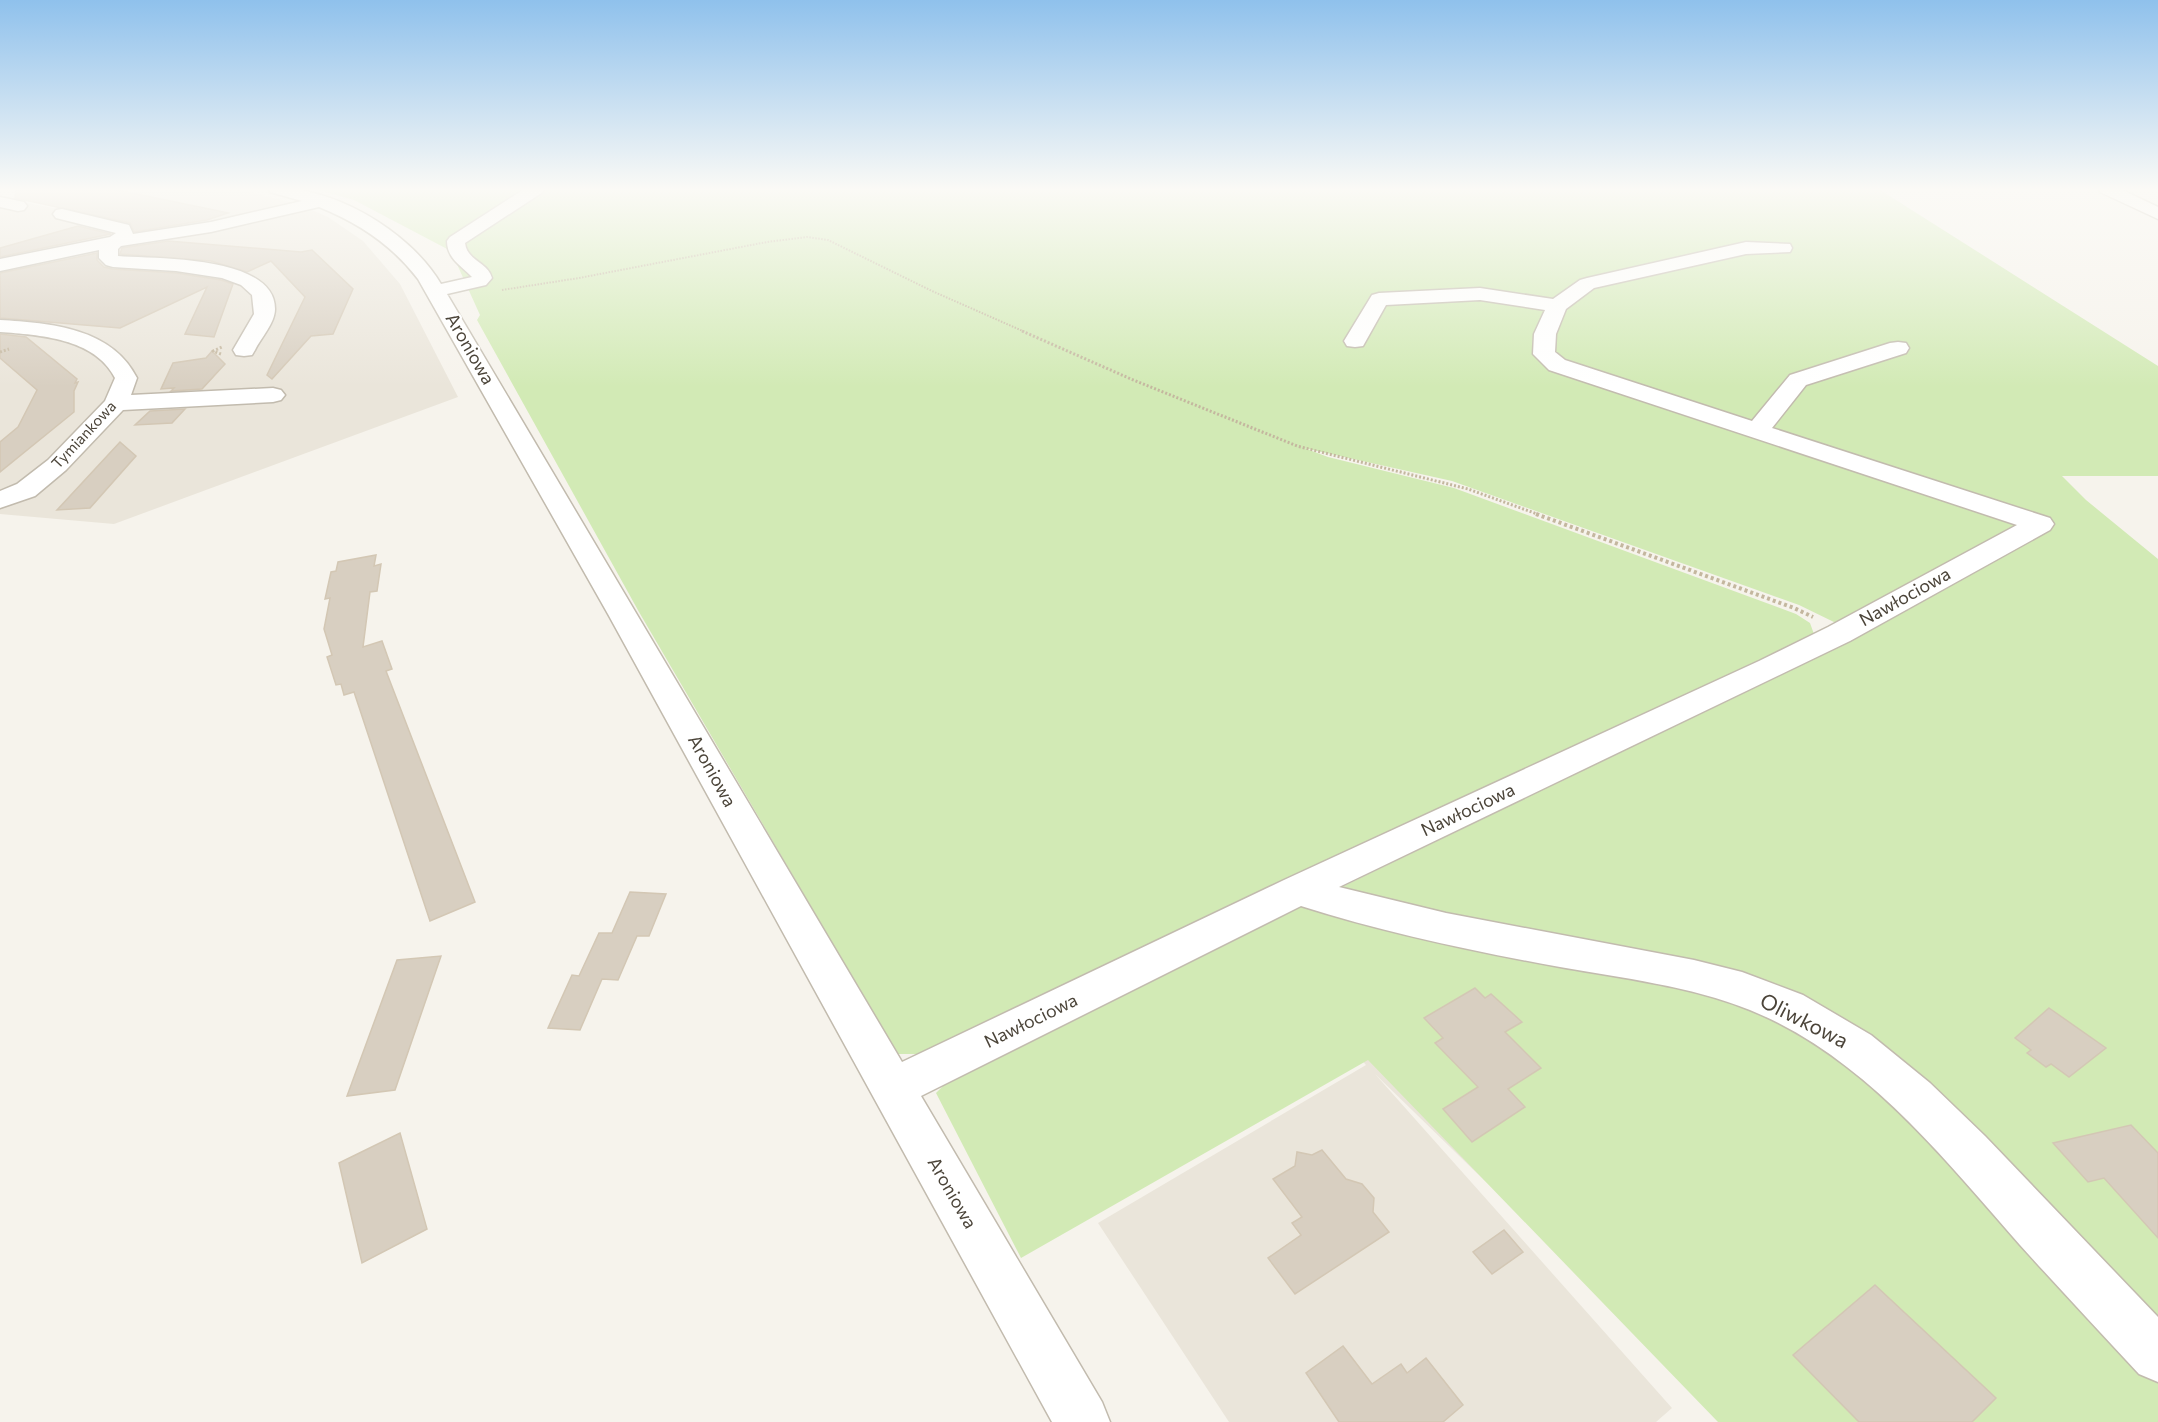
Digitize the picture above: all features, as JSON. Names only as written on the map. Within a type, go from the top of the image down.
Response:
[{"type":"street","points":[[0,265],[44,254]]},
{"type":"street","points":[[108,254],[108,258],[113,261],[198,267],[225,272],[252,282],[263,295],[266,306],[263,317],[244,350]]},
{"type":"street","name":"Aroniowa","points":[[407,254],[419,266],[436,291],[623,614],[1082,1422]]},
{"type":"street","points":[[436,291],[472,284],[482,278],[481,273],[460,254]]},
{"type":"street","points":[[1718,254],[1587,284],[1557,306],[1545,334],[1544,354],[1557,365],[1756,431],[1798,380],[1898,348]]},
{"type":"street","points":[[1354,341],[1379,299],[1480,294],[1557,306]]},
{"type":"street","name":"Tymiankowa","points":[[0,326],[55,333],[94,345],[120,362],[126,378],[116,403],[40,481],[26,490],[0,500]]},
{"type":"street","points":[[116,403],[273,395]]},
{"type":"street","name":"Nawłociowa","points":[[893,1088],[1298,890],[1839,634],[2040,524],[1756,431]]},
{"type":"street","name":"Oliwkowa","points":[[1298,890],[1364,909],[1485,936],[1680,973],[1759,997],[1820,1025],[1856,1048],[1914,1094],[2158,1354]]},
{"type":"path","points":[[472,284],[496,290],[518,289],[701,254]]},
{"type":"path","points":[[857,254],[932,291],[1222,418],[1297,446],[1438,479],[1510,503],[1794,608],[1822,622],[1839,634]]},
{"type":"shaded area","points":[[0,254],[374,254],[400,284],[458,397],[114,524],[0,514]]},
{"type":"shaded area","points":[[1256,940],[1488,1184],[1375,1074],[1672,1408],[1656,1422],[1229,1422],[1098,1223],[1366,1065]]},
{"type":"green space","points":[[453,254],[1982,254],[2158,366],[2158,476],[2062,476],[2086,500],[2158,559],[2158,1422],[1718,1422],[1368,1060],[1021,1258],[936,1093],[954,1075],[1709,709],[1838,624],[1799,605],[1452,481],[1304,448],[1328,457],[1454,488],[1796,614],[1810,623],[1815,637],[931,1054],[897,1054],[639,612],[477,320],[480,315]]},
{"type":"building","points":[[97,254],[97,260],[104,267],[112,269],[176,273],[233,284],[214,337],[185,334],[207,287],[120,328],[0,318],[0,273]]},
{"type":"building","points":[[125,254],[317,254],[353,289],[333,334],[311,336],[272,379],[267,375],[305,297],[271,261],[247,272],[211,261]]},
{"type":"building","points":[[0,334],[26,337],[77,379],[75,383],[78,382],[74,391],[74,412],[0,472],[0,442],[18,427],[37,390],[0,358]]},
{"type":"building","points":[[212,351],[225,364],[202,389],[171,391],[174,388],[161,389],[173,363],[206,358]]},
{"type":"building","points":[[185,409],[172,423],[135,425],[150,411]]},
{"type":"building","points":[[120,442],[136,456],[90,508],[57,510]]},
{"type":"building","points":[[376,555],[374,566],[381,564],[377,591],[370,592],[363,647],[382,641],[392,669],[386,671],[475,902],[430,921],[354,692],[344,695],[341,684],[336,685],[327,657],[332,655],[324,629],[330,598],[325,599],[331,572],[336,571],[338,562]]},
{"type":"building","points":[[630,892],[666,894],[649,936],[637,936],[618,980],[602,979],[580,1030],[548,1028],[572,975],[579,976],[599,933],[612,933]]},
{"type":"building","points":[[441,956],[395,1090],[347,1096],[397,960]]},
{"type":"building","points":[[1475,988],[1485,998],[1491,994],[1522,1022],[1505,1032],[1541,1068],[1508,1089],[1525,1107],[1472,1142],[1443,1109],[1478,1087],[1435,1043],[1443,1038],[1424,1018]]},
{"type":"building","points":[[2049,1008],[2106,1048],[2069,1077],[2051,1064],[2046,1067],[2027,1053],[2031,1050],[2015,1038]]},
{"type":"building","points":[[2131,1125],[2158,1153],[2158,1238],[2104,1178],[2088,1182],[2053,1143]]},
{"type":"building","points":[[400,1133],[427,1229],[362,1263],[339,1163]]},
{"type":"building","points":[[1322,1150],[1346,1179],[1362,1184],[1374,1198],[1373,1212],[1389,1232],[1295,1294],[1268,1258],[1301,1235],[1292,1223],[1302,1217],[1273,1179],[1295,1166],[1297,1152],[1312,1155]]},
{"type":"building","points":[[1504,1230],[1523,1252],[1492,1274],[1473,1252]]},
{"type":"building","points":[[1875,1285],[1996,1398],[1972,1422],[1859,1422],[1793,1355]]},
{"type":"building","points":[[1343,1346],[1372,1384],[1401,1364],[1407,1373],[1426,1358],[1463,1405],[1443,1422],[1339,1422],[1306,1373]]}]
